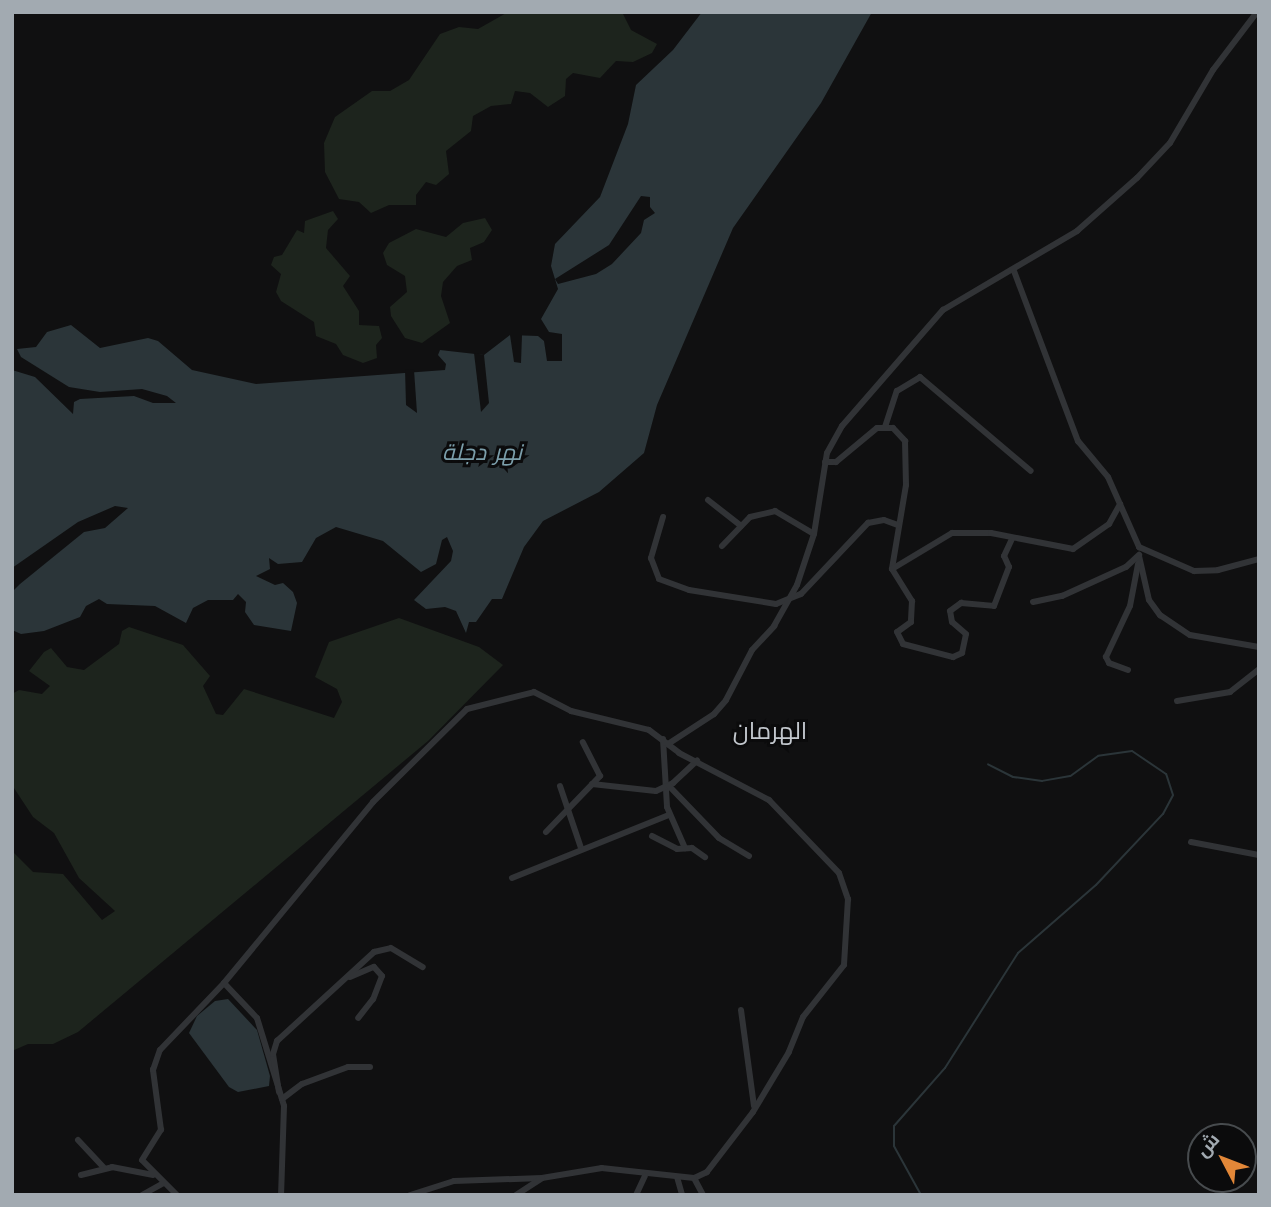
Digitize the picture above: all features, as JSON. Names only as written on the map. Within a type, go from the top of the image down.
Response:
[{"type":"street","points":[[665,741],[714,714],[726,700],[752,650],[774,626],[803,573],[814,534],[825,462],[836,434],[930,322],[1077,231],[1170,143],[1213,70],[1257,12]]},
{"type":"street","points":[[1014,271],[1078,441],[1108,477],[1120,504],[1140,556],[1149,600],[1160,615],[1189,635],[1259,647]]},
{"type":"street","points":[[885,427],[897,391],[920,377],[1031,471]]},
{"type":"street","points":[[825,462],[836,462],[869,432],[885,427],[899,433],[908,451],[892,569],[912,601],[911,622],[898,629],[898,641],[956,657],[962,653],[966,637],[952,622],[950,611],[961,603],[994,606],[1009,567],[1004,556],[1012,539]]},
{"type":"street","points":[[708,500],[741,526]]},
{"type":"street","points":[[892,569],[952,533],[1078,548],[1109,524],[1120,504]]},
{"type":"street","points":[[722,546],[750,517],[775,511],[814,534]]},
{"type":"street","points":[[663,517],[651,558],[659,579],[689,590],[786,603],[810,585],[865,525],[875,520],[898,525]]},
{"type":"street","points":[[1140,556],[1202,572],[1259,559]]},
{"type":"street","points":[[1033,602],[1062,596],[1126,567],[1140,556]]},
{"type":"street","points":[[1128,670],[1108,663],[1106,657],[1130,606],[1140,556]]},
{"type":"street","points":[[1177,701],[1230,692],[1259,668]]},
{"type":"street","points":[[177,1195],[155,1176],[142,1160],[162,1125],[154,1080],[156,1056],[224,983],[338,841],[467,709],[534,692],[571,711],[643,727],[775,805],[835,867],[847,892],[844,965],[803,1017],[789,1052],[753,1112],[710,1168],[694,1178],[645,1176],[610,1167],[542,1178],[454,1181],[410,1195]]},
{"type":"street","points":[[665,741],[669,816],[685,848]]},
{"type":"street","points":[[546,832],[601,774],[583,742]]},
{"type":"street","points":[[592,784],[639,792],[667,787],[697,761]]},
{"type":"street","points":[[560,786],[581,848]]},
{"type":"street","points":[[667,787],[719,838],[749,856]]},
{"type":"street","points":[[512,878],[581,848],[669,816]]},
{"type":"street","points":[[652,836],[705,857]]},
{"type":"street","points":[[1191,842],[1259,855]]},
{"type":"street","points":[[281,1195],[286,1122],[272,1054],[276,1041],[382,948],[396,950],[423,967]]},
{"type":"street","points":[[348,977],[374,967],[382,976],[373,999],[358,1018]]},
{"type":"street","points":[[224,983],[257,1018],[280,1095]]},
{"type":"street","points":[[741,1010],[753,1112]]},
{"type":"street","points":[[280,1095],[302,1084],[353,1066],[370,1067]]},
{"type":"street","points":[[78,1140],[103,1167]]},
{"type":"street","points":[[81,1175],[103,1167],[155,1176]]},
{"type":"street","points":[[636,1195],[645,1176]]},
{"type":"street","points":[[677,1177],[682,1195]]},
{"type":"street","points":[[516,1195],[542,1178]]},
{"type":"street","points":[[694,1178],[703,1195]]},
{"type":"street","points":[[142,1195],[164,1183]]},
{"type":"shaded area","points":[[508,12],[622,12],[631,30],[657,44],[652,53],[633,62],[616,61],[600,78],[573,73],[566,79],[565,96],[548,107],[530,93],[515,91],[511,104],[491,106],[473,116],[471,131],[446,151],[449,174],[436,185],[426,182],[416,195],[416,205],[389,205],[371,213],[359,202],[339,199],[325,172],[324,143],[335,117],[372,91],[390,91],[409,80],[440,34],[459,27],[478,29]]},
{"type":"shaded area","points":[[333,211],[338,219],[328,230],[326,248],[350,276],[343,286],[359,311],[359,325],[379,326],[382,338],[376,345],[377,358],[363,363],[343,355],[336,344],[316,336],[314,322],[281,301],[276,292],[281,274],[271,265],[274,257],[282,255],[297,230],[304,233],[305,221]]},
{"type":"shaded area","points":[[485,218],[492,230],[484,242],[470,248],[472,260],[457,266],[443,282],[441,296],[450,323],[422,343],[405,338],[391,316],[390,307],[407,292],[405,276],[387,265],[383,253],[389,243],[416,229],[446,237],[463,223]]},
{"type":"shaded area","points":[[399,618],[479,647],[503,665],[428,741],[78,1032],[53,1044],[28,1044],[12,1051],[12,851],[33,872],[63,874],[102,920],[115,911],[79,878],[54,833],[33,817],[12,785],[12,694],[19,690],[42,694],[50,686],[29,671],[44,652],[51,648],[67,667],[84,670],[119,644],[122,631],[129,627],[183,645],[210,676],[203,686],[216,714],[223,715],[244,689],[334,718],[342,702],[337,689],[315,677],[329,642]]},
{"type":"water","name":"نهر دجلة","points":[[702,12],[872,12],[821,103],[733,228],[657,405],[644,453],[599,492],[543,521],[524,547],[502,599],[492,599],[476,622],[469,622],[466,633],[456,611],[445,607],[426,609],[414,600],[451,561],[453,551],[447,537],[442,540],[436,564],[421,572],[383,541],[336,527],[316,538],[302,562],[278,564],[269,558],[270,569],[256,576],[275,585],[283,583],[293,592],[297,603],[291,631],[254,625],[245,612],[246,602],[238,594],[233,600],[208,600],[193,608],[186,623],[155,606],[107,604],[99,599],[86,606],[80,617],[44,631],[21,634],[12,630],[12,592],[84,532],[105,528],[128,508],[115,506],[78,522],[12,568],[12,370],[35,377],[73,414],[74,402],[80,399],[134,396],[153,403],[176,403],[167,396],[142,389],[100,392],[69,387],[21,357],[17,349],[36,347],[47,332],[71,325],[100,348],[148,338],[158,341],[192,370],[256,384],[445,370],[446,364],[438,355],[440,350],[484,355],[510,335],[538,336],[544,341],[547,361],[562,361],[562,334],[549,332],[541,319],[558,289],[551,266],[555,244],[600,197],[628,124],[636,85],[673,50]]},
{"type":"water","points":[[228,999],[257,1030],[270,1076],[269,1086],[238,1092],[229,1087],[189,1033],[197,1016],[215,1001]]},
{"type":"pier","points":[[641,196],[650,197],[650,207],[655,213],[644,220],[641,233],[612,264],[596,274],[558,284],[555,279],[609,245]]},
{"type":"pier","points":[[510,335],[522,335],[521,363],[514,362]]},
{"type":"pier","points":[[474,353],[484,355],[489,403],[481,412]]},
{"type":"pier","points":[[405,369],[414,370],[417,413],[406,405]]},
{"type":"waterway","points":[[921,1195],[894,1146],[894,1126],[945,1068],[1018,953],[1096,885],[1163,814],[1173,795],[1166,774],[1132,751],[1098,756],[1070,776],[1042,781],[1013,777],[988,764]]},
{"type":"district","name":"الهرمان","points":[[770,732]]}]
